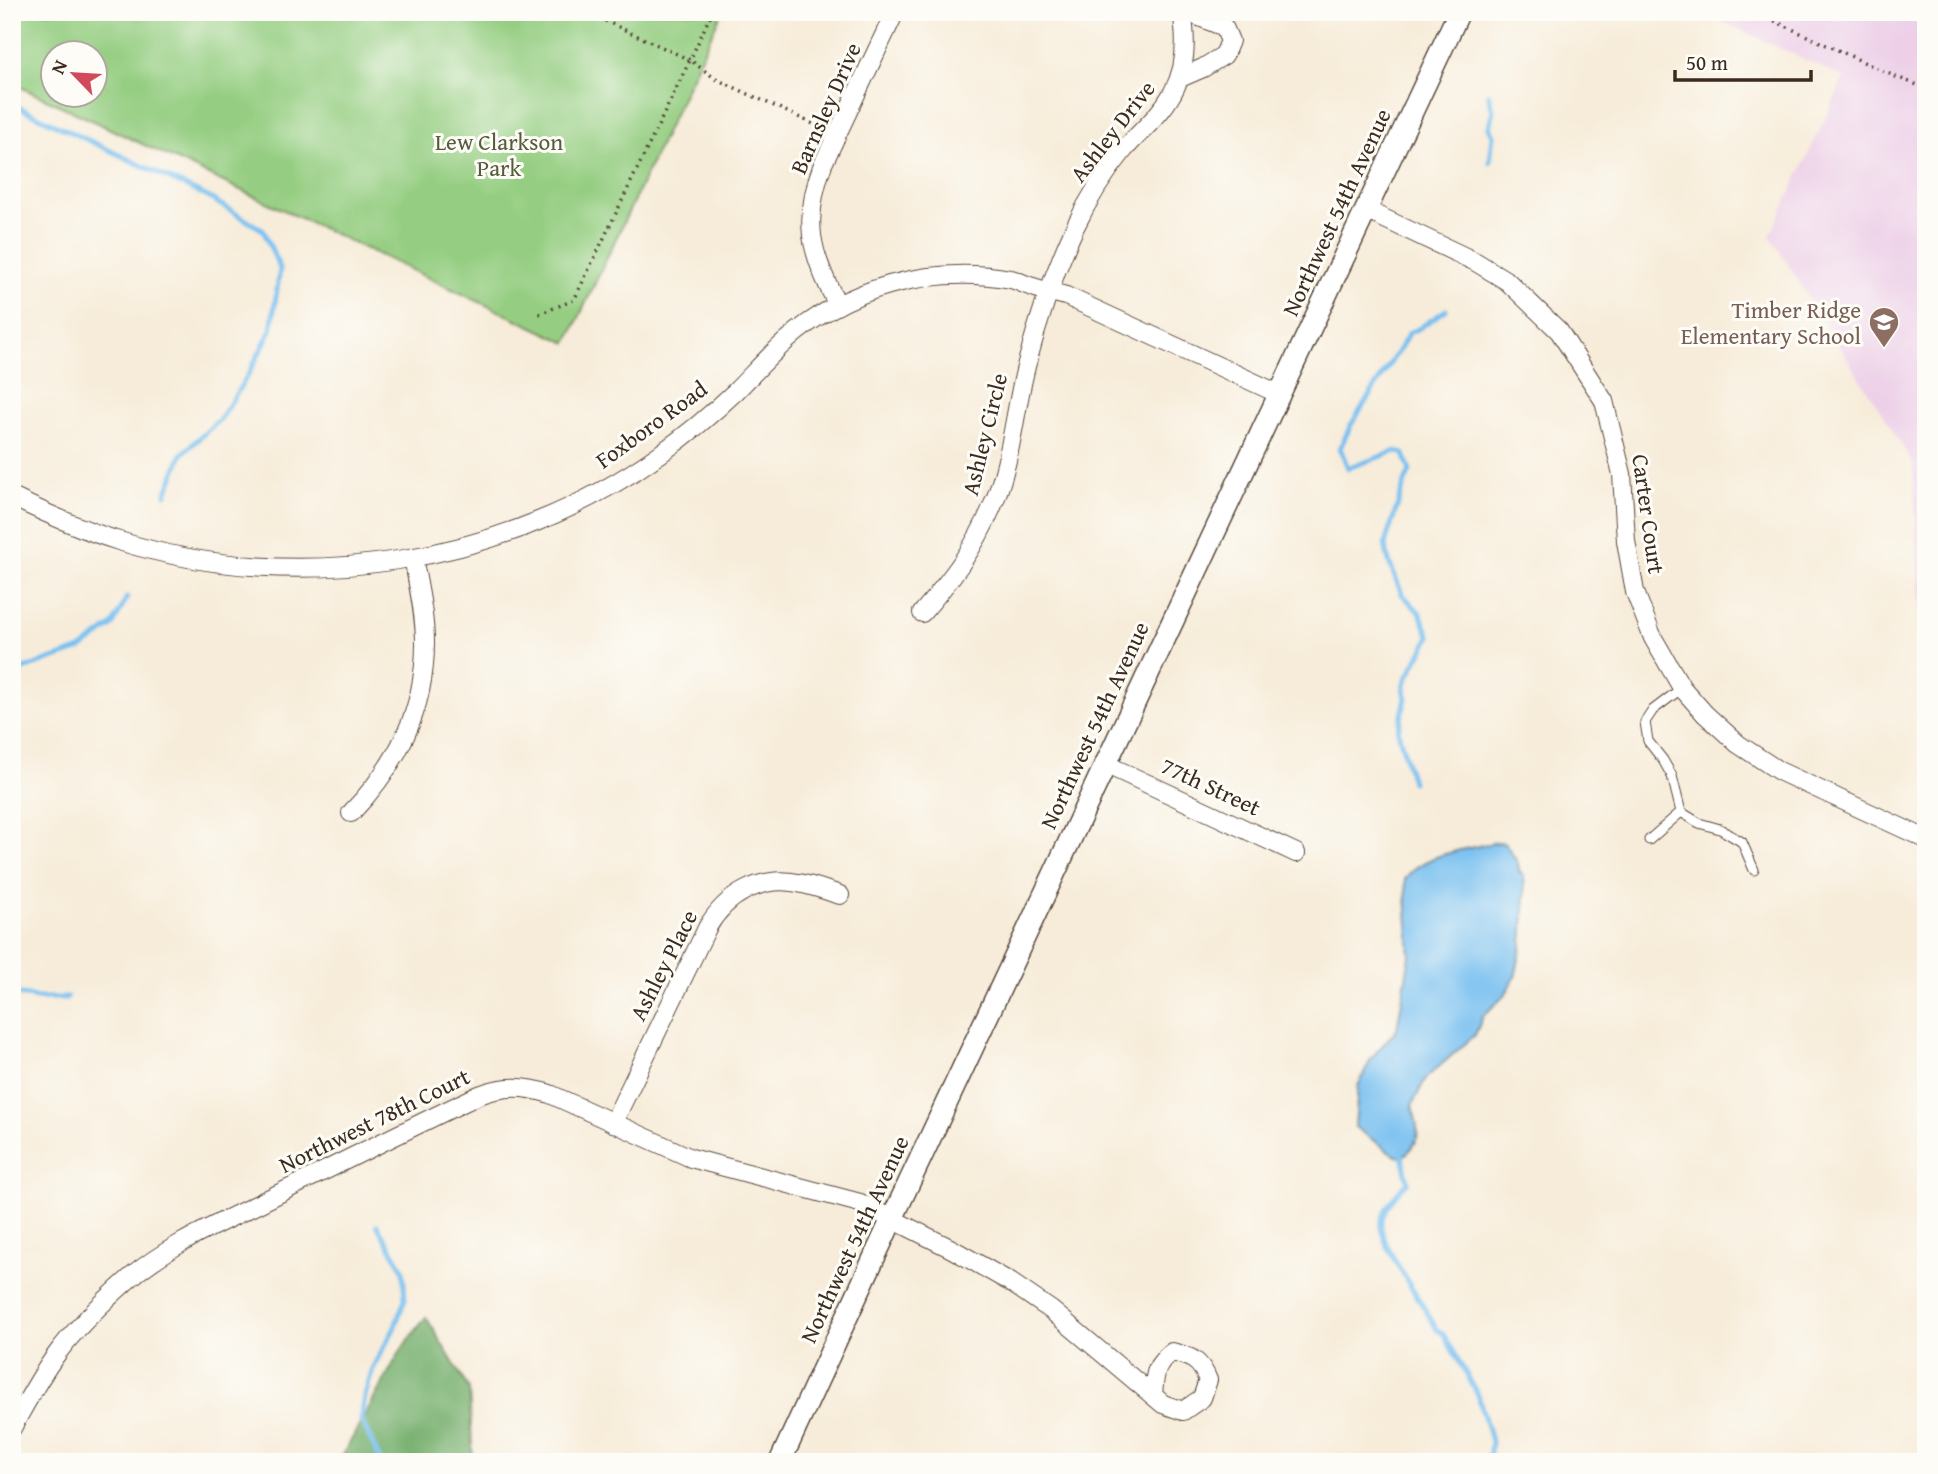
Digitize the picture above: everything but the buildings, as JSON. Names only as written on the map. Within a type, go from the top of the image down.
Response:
[{"type":"street","name":"Barnsley Drive","points":[[838,306],[816,258],[811,234],[815,186],[895,12]]},
{"type":"street","name":"Ashley Drive","points":[[1049,291],[1071,234],[1100,181],[1170,99],[1180,78],[1185,58],[1184,12],[1224,27],[1230,41],[1224,55],[1180,78]]},
{"type":"street","name":"Northwest 54th Avenue","points":[[780,1462],[1459,12]]},
{"type":"street","name":"Carter Court","points":[[1366,210],[1476,262],[1507,281],[1559,331],[1604,401],[1622,474],[1626,541],[1635,592],[1653,638],[1682,688],[1705,714],[1738,744],[1779,771],[1926,839]]},
{"type":"street","name":"Foxboro Road","points":[[12,497],[67,523],[120,542],[225,564],[281,568],[337,567],[388,562],[466,546],[522,528],[572,506],[659,455],[702,422],[786,341],[838,306],[870,291],[904,281],[941,276],[976,275],[1015,280],[1076,300],[1279,394]]},
{"type":"street","name":"Ashley Circle","points":[[922,613],[955,575],[993,506],[1006,468],[1027,363],[1049,291]]},
{"type":"street","points":[[351,813],[372,791],[391,764],[417,705],[425,642],[422,604],[413,557]]},
{"type":"street","name":"77th Street","points":[[1105,764],[1296,853]]},
{"type":"street","name":"Ashley Place","points":[[613,1123],[712,918],[725,904],[741,891],[759,884],[780,881],[799,883],[840,895]]},
{"type":"street","name":"Northwest 78th Court","points":[[12,1428],[57,1353],[90,1316],[131,1277],[159,1256],[349,1157],[479,1095],[493,1089],[514,1086],[550,1094],[691,1158],[846,1198],[892,1219],[1010,1282],[1051,1310],[1153,1395]]},
{"type":"lane","points":[[1682,688],[1653,710],[1645,722],[1648,741],[1672,776],[1681,812],[1742,842],[1754,870]]},
{"type":"lane","points":[[1648,840],[1681,812]]},
{"type":"path","points":[[586,12],[690,60],[716,79],[837,135]]},
{"type":"path","points":[[539,314],[574,300],[712,12]]},
{"type":"path","points":[[1755,12],[1896,77],[1926,88]]},
{"type":"shaded area","name":"Timber Ridge Elementary School","points":[[1702,12],[1926,12],[1926,690],[1913,463],[1770,236],[1844,78]]},
{"type":"green space","name":"Lew Clarkson Park","points":[[12,12],[722,12],[567,343],[65,108],[108,108],[108,38],[38,38],[38,95],[12,83]]},
{"type":"green space","points":[[426,1317],[469,1389],[473,1462],[339,1462],[401,1350]]},
{"type":"water","points":[[1498,842],[1505,843],[1524,876],[1522,945],[1515,977],[1505,995],[1483,1016],[1475,1035],[1426,1078],[1412,1105],[1418,1134],[1414,1146],[1402,1157],[1396,1156],[1355,1127],[1358,1086],[1372,1057],[1397,1029],[1410,956],[1405,879],[1423,863],[1435,858]]},
{"type":"waterway","points":[[1488,94],[1493,110],[1489,127],[1493,135],[1490,162]]},
{"type":"waterway","points":[[12,104],[208,197],[263,230],[280,269],[271,330],[249,373],[221,418],[182,454],[166,494]]},
{"type":"waterway","points":[[1412,782],[1398,731],[1406,698],[1404,687],[1407,678],[1430,637],[1420,613],[1402,594],[1385,544],[1410,471],[1404,454],[1396,451],[1348,468],[1340,448],[1351,425],[1410,332],[1446,310]]},
{"type":"waterway","points":[[12,673],[81,649],[113,625],[127,597]]},
{"type":"waterway","points":[[12,993],[37,998],[67,998]]},
{"type":"waterway","points":[[1401,1151],[1408,1182],[1385,1212],[1381,1223],[1382,1232],[1404,1276],[1437,1330],[1443,1333],[1478,1395],[1491,1441],[1489,1462]]},
{"type":"waterway","points":[[377,1225],[403,1269],[405,1299],[394,1329],[374,1365],[361,1419],[381,1462]]},
{"type":"place","name":"Timber Ridge Elementary School","points":[[1884,349]]}]
